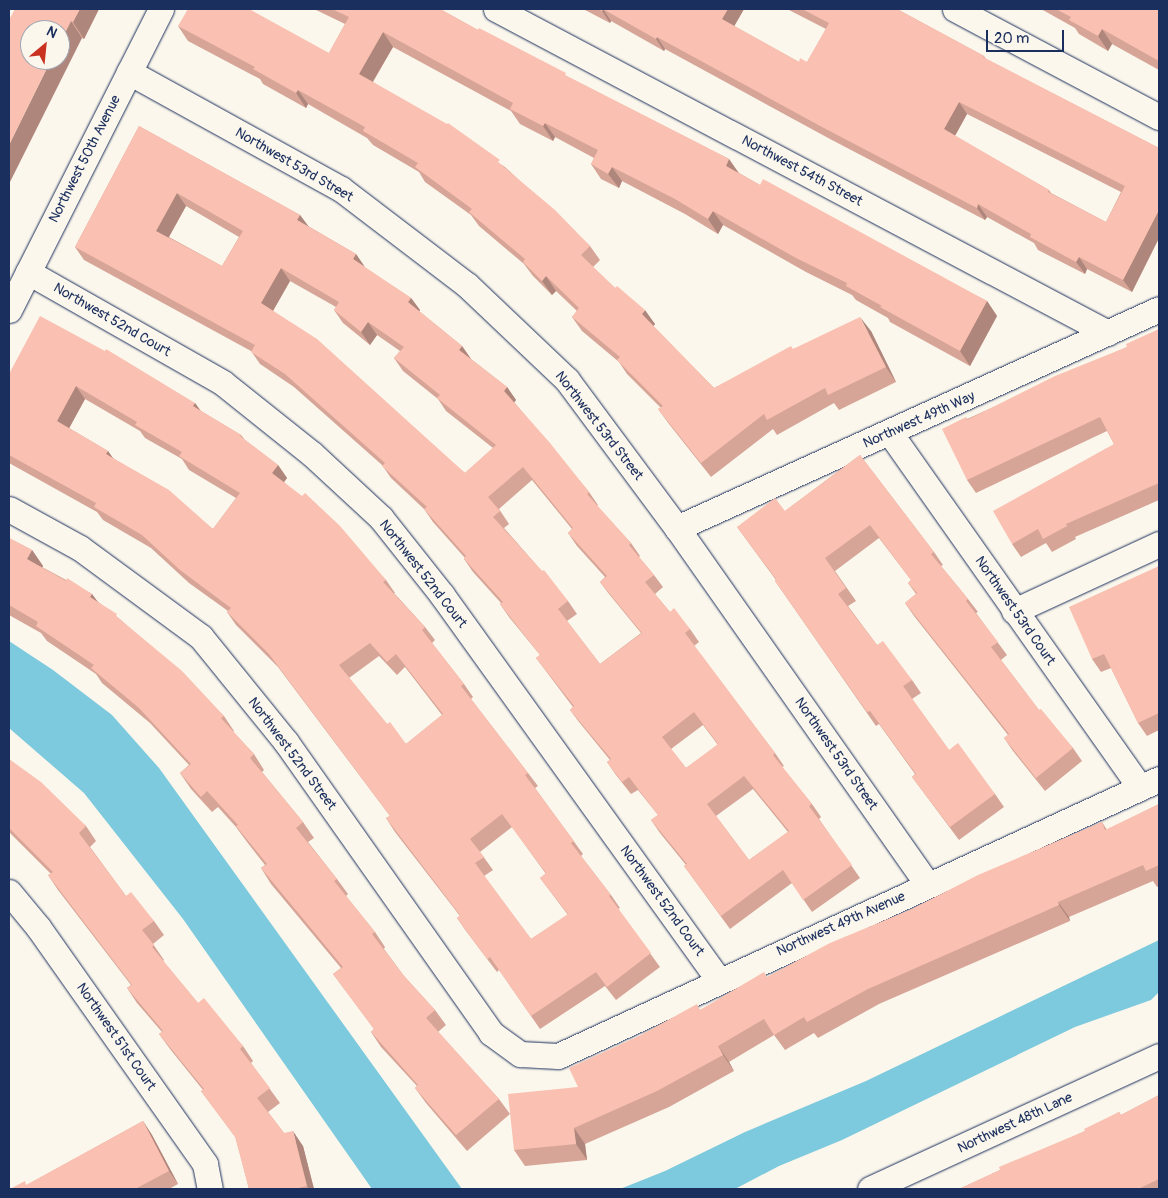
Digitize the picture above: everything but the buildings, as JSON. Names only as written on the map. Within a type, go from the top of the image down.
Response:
[{"type":"street","name":"Northwest 50th Avenue","points":[[9,310],[161,9]]},
{"type":"street","name":"Northwest 54th Street","points":[[496,9],[1108,333]]},
{"type":"street","points":[[955,9],[1159,116]]},
{"type":"street","name":"Northwest 53rd Street","points":[[129,72],[341,190],[467,284],[566,380],[677,528],[928,885]]},
{"type":"street","name":"Northwest 52nd Court","points":[[28,272],[223,383],[312,454],[381,518],[442,595],[719,980]]},
{"type":"street","name":"Northwest 49th Way","points":[[677,528],[890,433],[1159,309]]},
{"type":"street","name":"Northwest 53rd Court","points":[[890,433],[1014,611],[1150,783]]},
{"type":"street","name":"Northwest 52nd Street","points":[[9,509],[80,548],[201,638],[286,742],[491,1033],[520,1054]]},
{"type":"street","points":[[1014,611],[1159,544]]},
{"type":"street","name":"Northwest 49th Avenue","points":[[520,1054],[558,1056],[719,980],[1150,783]]},
{"type":"street","name":"Northwest 51st Court","points":[[9,892],[38,927],[205,1164],[210,1189]]},
{"type":"street","name":"Northwest 48th Lane","points":[[870,1189],[1159,1056]]},
{"type":"water","points":[[9,641],[53,670],[112,715],[159,768],[462,1189],[372,1189],[183,919],[84,793],[9,728]]},
{"type":"water","points":[[1159,940],[1159,992],[1151,1000],[1075,1027],[842,1140],[779,1166],[735,1189],[620,1189],[665,1171],[745,1132],[866,1081]]}]
